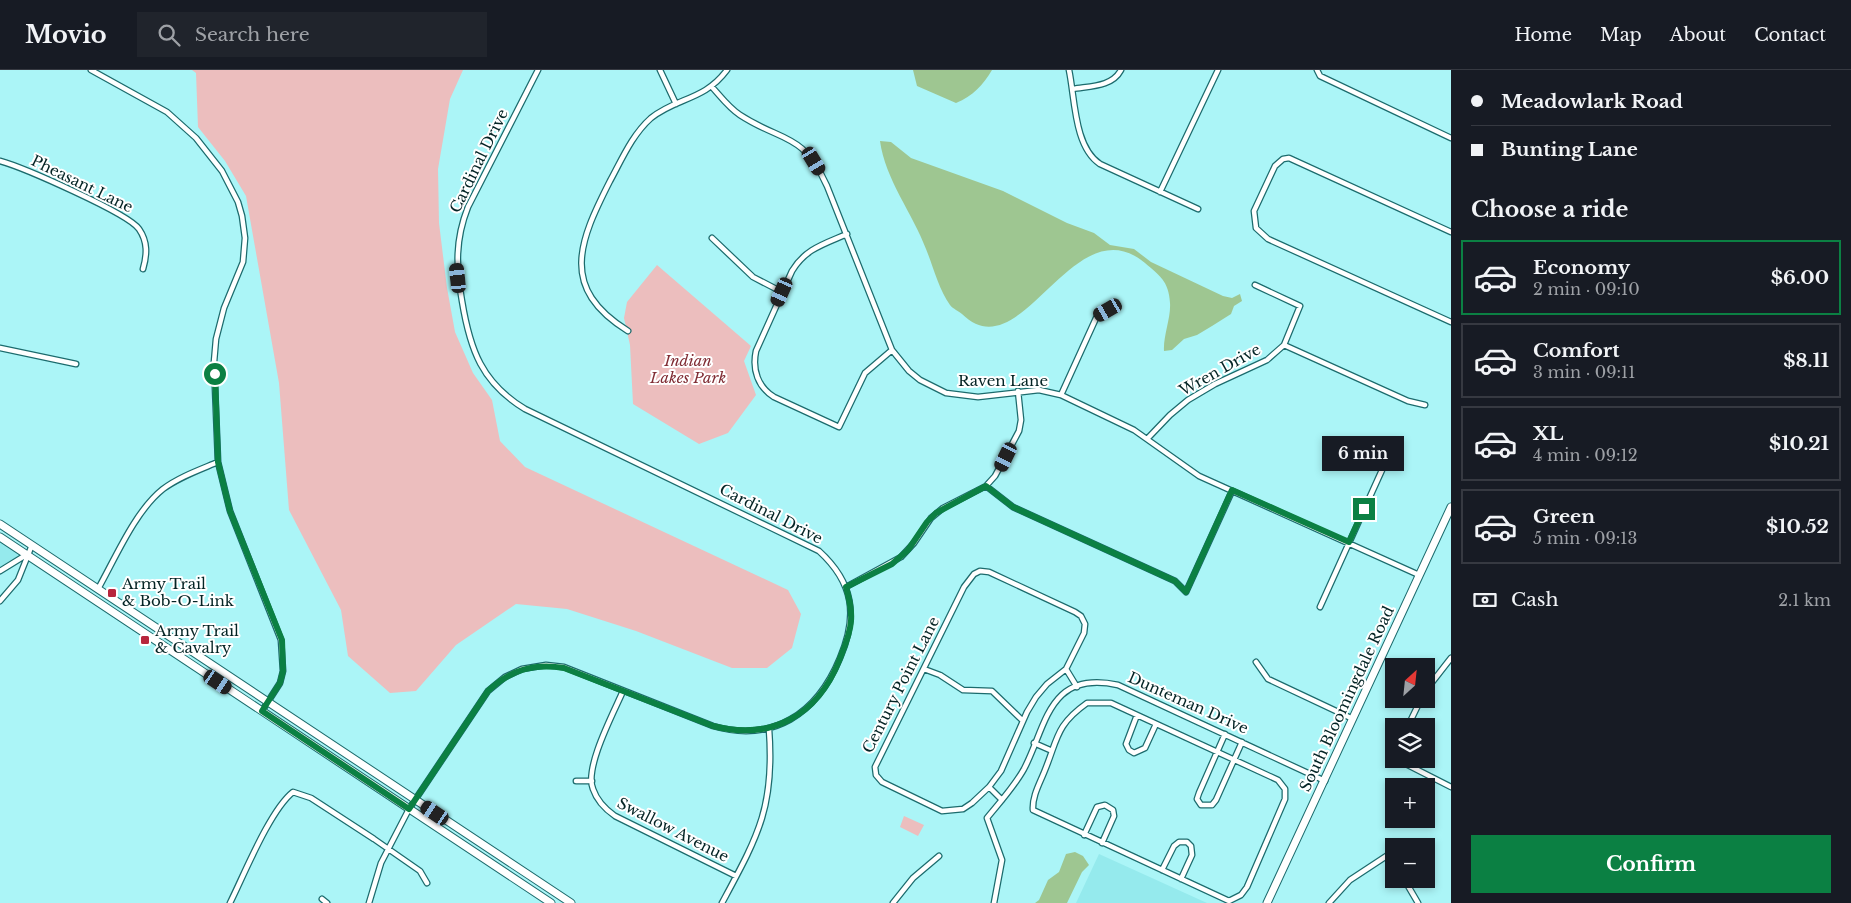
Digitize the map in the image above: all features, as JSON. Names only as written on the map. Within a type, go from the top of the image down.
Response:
[{"type":"main road","name":"South Bloomingdale Road","points":[[1267,903],[1451,507]]},
{"type":"main road","points":[[0,524],[571,903]]},
{"type":"main road","points":[[0,537],[551,903]]},
{"type":"street","points":[[91,70],[167,112],[196,138],[222,171],[238,202],[245,238],[243,262],[224,308],[216,339],[214,362],[218,462],[230,511],[282,640],[283,671],[280,683],[262,711]]},
{"type":"street","name":"Cardinal Drive","points":[[369,903],[387,850],[409,809],[488,691],[505,677],[522,669],[546,665],[564,668],[721,728],[749,731],[769,728],[804,711],[816,700],[832,678],[850,632],[851,609],[846,587],[830,562],[807,544],[526,410],[499,390],[481,366],[471,346],[466,327],[458,278],[457,245],[468,207],[538,70]]},
{"type":"street","points":[[660,70],[676,104]]},
{"type":"street","points":[[628,331],[605,315],[584,281],[581,264],[584,237],[589,222],[634,137],[652,117],[712,87],[727,70]]},
{"type":"street","points":[[1069,70],[1082,142],[1088,154],[1100,164],[1198,210]]},
{"type":"street","points":[[1073,89],[1110,82],[1117,77],[1121,70]]},
{"type":"street","points":[[1160,192],[1218,70]]},
{"type":"street","points":[[1317,70],[1320,76],[1451,138]]},
{"type":"street","name":"Raven Lane","points":[[712,87],[739,114],[784,135],[809,154],[821,172],[892,350],[908,371],[920,380],[946,393],[978,397],[1039,390],[1061,395],[1120,422],[1148,438],[1184,466],[1232,490],[1419,575]]},
{"type":"street","points":[[1451,232],[1289,158],[1280,161],[1275,166],[1254,215],[1256,228],[1268,239],[1451,322]]},
{"type":"street","name":"Pheasant Lane","points":[[0,161],[27,171],[131,220],[145,240],[146,255],[143,270]]},
{"type":"street","points":[[847,234],[806,253],[795,265],[756,351],[754,362],[758,380],[765,390],[774,397],[839,427],[864,373],[892,350]]},
{"type":"street","points":[[712,238],[753,277],[782,292]]},
{"type":"street","name":"Wren Drive","points":[[1148,438],[1170,415],[1188,400],[1215,384],[1267,360],[1284,345],[1300,306],[1255,285]]},
{"type":"street","points":[[1061,395],[1097,316],[1108,310]]},
{"type":"street","points":[[1284,345],[1408,402],[1425,405]]},
{"type":"street","points":[[0,348],[76,364]]},
{"type":"street","points":[[846,587],[892,564],[908,550],[927,522],[936,513],[986,486],[1000,470],[1019,430],[1021,420],[1018,391]]},
{"type":"street","points":[[1320,607],[1387,459]]},
{"type":"street","points":[[98,589],[134,525],[154,497],[176,480],[218,462]]},
{"type":"street","points":[[986,486],[1013,507],[1175,581],[1186,592],[1232,490]]},
{"type":"street","points":[[0,601],[18,580],[25,567],[26,555],[32,545]]},
{"type":"street","points":[[0,571],[26,555]]},
{"type":"street","name":"Century Point Lane","points":[[980,571],[997,576],[1081,616],[1085,624],[1084,633],[1066,669],[1047,684],[1036,697],[1023,721],[1005,764],[989,787],[963,809],[942,811],[882,782],[876,775],[874,767],[877,759],[968,580],[980,571]]},
{"type":"street","points":[[1435,678],[1451,658]]},
{"type":"street","points":[[1256,662],[1268,678],[1353,719]]},
{"type":"street","points":[[924,669],[940,675],[963,690],[992,691],[1023,721]]},
{"type":"street","points":[[1066,669],[1077,687]]},
{"type":"street","name":"Dunteman Drive","points":[[994,903],[1002,860],[987,818],[1024,768],[1045,715],[1054,702],[1077,687],[1091,683],[1118,685],[1324,781]]},
{"type":"street","points":[[576,781],[592,781],[594,761],[623,691]]},
{"type":"street","points":[[1087,703],[1111,704],[1156,724],[1278,780],[1285,789],[1285,799],[1246,887],[1241,895],[1229,901],[1033,810],[1035,795],[1050,750],[1058,732],[1071,714],[1087,703]]},
{"type":"street","points":[[1137,715],[1126,744],[1134,753],[1145,748],[1156,724]]},
{"type":"street","points":[[722,903],[758,833],[769,794],[772,762],[769,728]]},
{"type":"street","points":[[1225,734],[1199,793],[1198,799],[1201,806],[1212,805],[1216,800],[1242,742]]},
{"type":"street","points":[[1034,744],[1050,750]]},
{"type":"street","points":[[1414,768],[1451,787]]},
{"type":"street","name":"Swallow Avenue","points":[[592,781],[592,788],[601,804],[615,816],[736,876]]},
{"type":"street","points":[[989,787],[1002,800]]},
{"type":"street","points":[[230,903],[272,819],[281,804],[293,792],[311,798],[420,871],[427,883]]},
{"type":"street","points":[[1084,835],[1097,807],[1104,805],[1112,810],[1114,816],[1102,843]]},
{"type":"street","points":[[1162,870],[1174,846],[1179,842],[1187,842],[1191,846],[1192,855],[1181,879]]},
{"type":"street","points":[[893,903],[913,878],[939,856]]},
{"type":"street","points":[[1329,903],[1350,880],[1385,857]]},
{"type":"street","points":[[1409,888],[1418,903]]},
{"type":"street","points":[[322,899],[327,903]]},
{"type":"shaded area","points":[[913,70],[992,70],[977,90],[956,103],[917,86]]},
{"type":"shaded area","points":[[880,141],[891,142],[911,158],[1003,191],[1067,223],[1094,233],[1110,245],[1134,249],[1151,262],[1223,296],[1232,298],[1240,294],[1242,301],[1234,306],[1231,314],[1197,335],[1184,339],[1172,350],[1164,351],[1170,309],[1168,289],[1159,275],[1145,263],[1119,250],[1094,254],[1071,268],[1027,308],[1006,322],[984,326],[953,308],[946,299],[920,236],[887,169]]},
{"type":"shaded area","points":[[0,541],[20,555],[0,568]]},
{"type":"shaded area","points":[[1075,852],[1083,856],[1089,865],[1082,872],[1067,903],[1035,903],[1039,900],[1048,880],[1059,872],[1066,854]]},
{"type":"shaded area","points":[[1099,854],[1207,903],[1076,903]]},
{"type":"green space","points":[[192,70],[463,70],[450,99],[438,169],[439,223],[447,288],[455,332],[473,373],[492,400],[500,441],[525,467],[788,590],[801,614],[792,648],[767,668],[732,668],[636,631],[567,609],[516,604],[456,645],[416,691],[390,693],[348,656],[341,610],[289,510],[279,383],[246,196],[225,161],[198,127],[196,73]]},
{"type":"green space","name":"Indian Lakes Park","points":[[657,265],[751,346],[744,361],[756,395],[728,433],[699,444],[633,404],[630,345],[624,318],[627,302]]},
{"type":"green space","points":[[904,816],[924,825],[918,836],[900,827]]},
{"type":"place","name":"Army Trail & Bob-O-Link","points":[[112,593]]},
{"type":"place","name":"Army Trail & Cavalry","points":[[145,640]]},
{"type":"route","points":[[215,374],[218,462],[230,511],[282,640],[284,655],[280,683],[262,711],[409,809],[488,691],[505,677],[522,669],[546,665],[564,668],[713,726],[728,730],[749,731],[769,728],[788,721],[804,711],[816,700],[832,678],[850,632],[851,609],[846,587],[892,564],[908,550],[927,522],[936,513],[986,486],[1013,507],[1175,581],[1186,592],[1232,490],[1349,542],[1364,509]]}]
